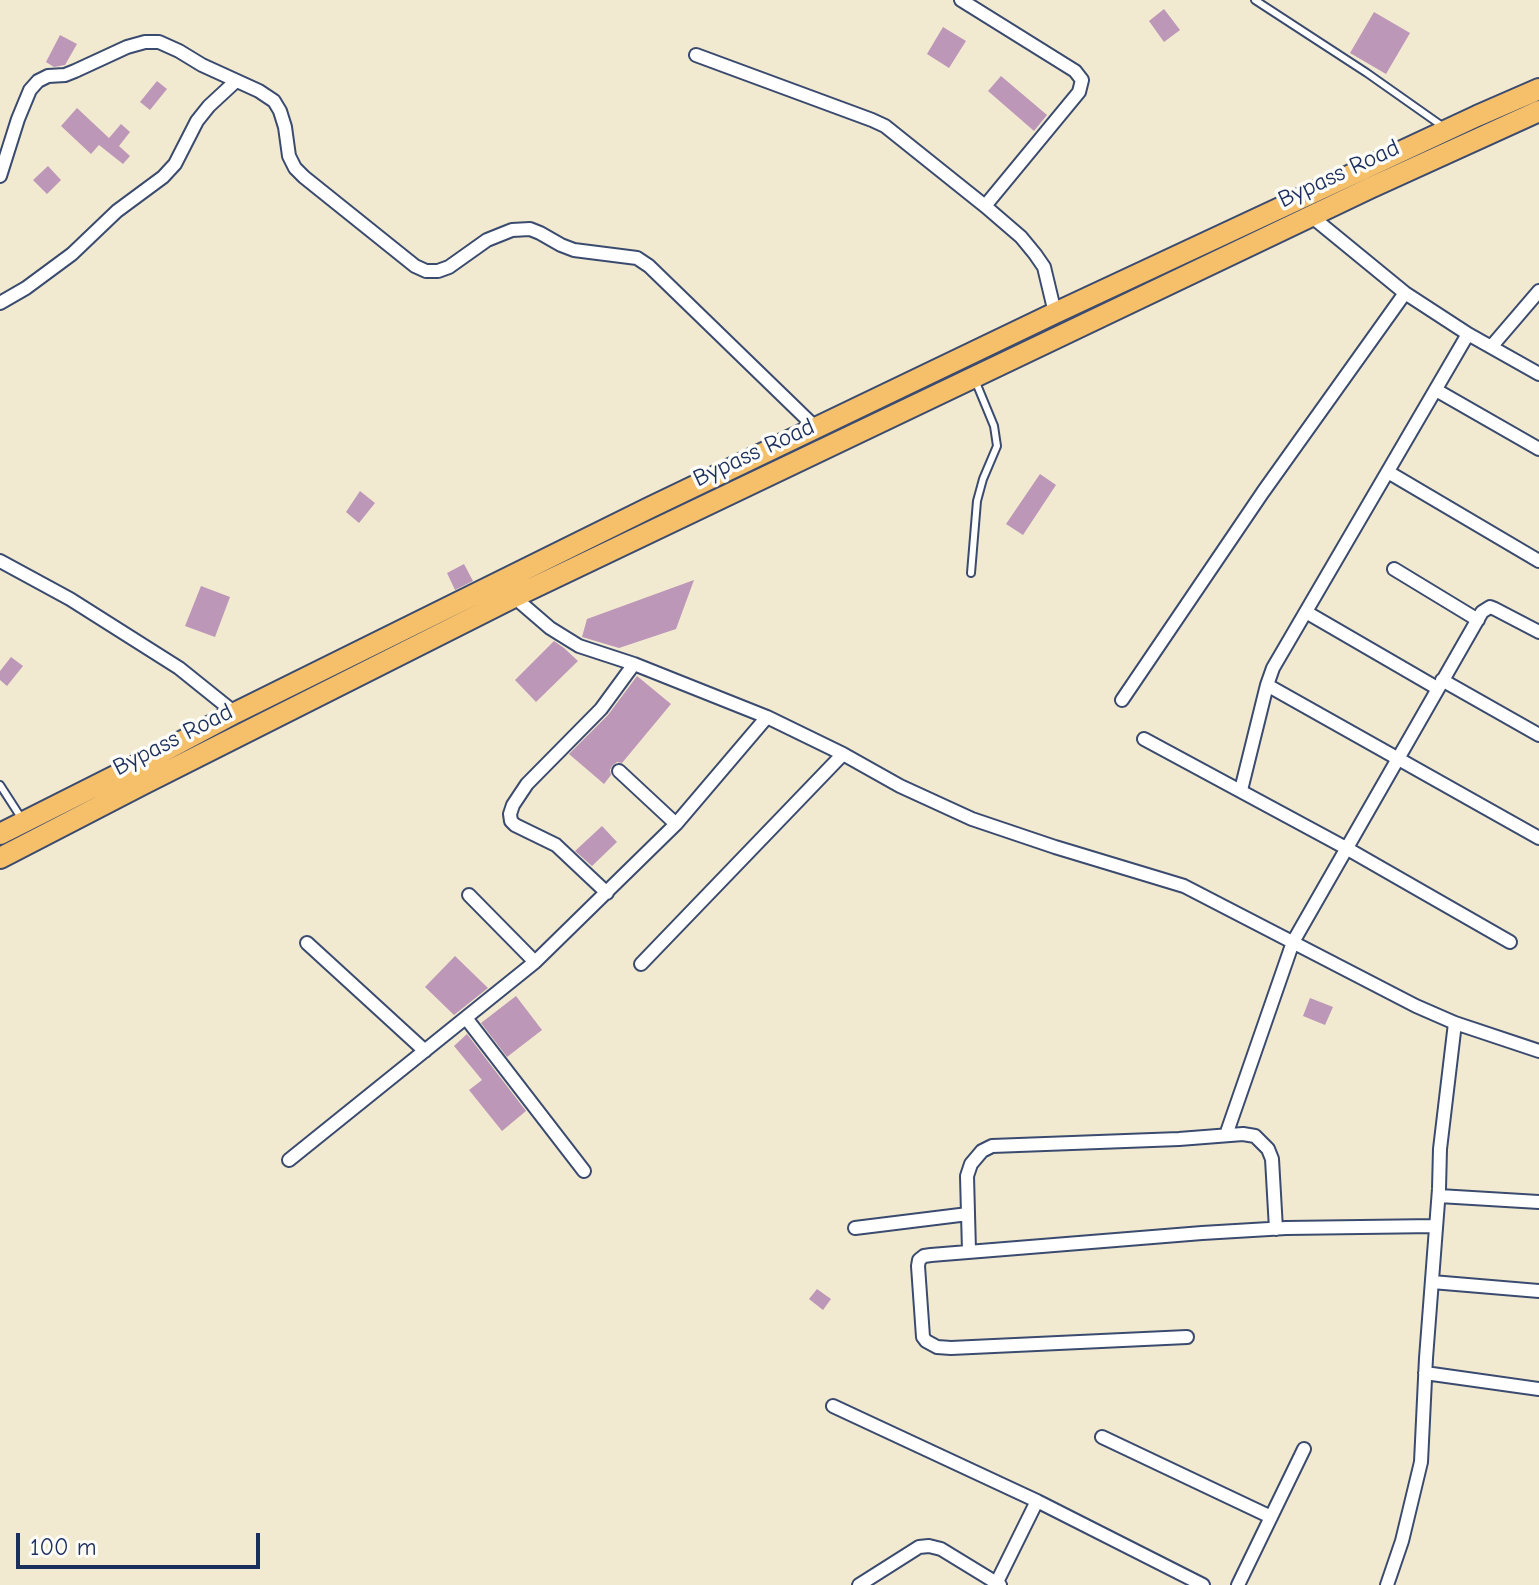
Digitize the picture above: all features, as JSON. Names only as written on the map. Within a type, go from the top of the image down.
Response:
[{"type":"main road","name":"Bypass Road","points":[[0,834],[235,713],[623,521],[1055,313],[1539,89]]},
{"type":"main road","name":"Bypass Road","points":[[0,858],[514,597],[1311,216],[1539,111]]},
{"type":"street","points":[[961,0],[1075,71],[1082,80],[1079,92],[985,206]]},
{"type":"street","points":[[0,176],[18,119],[30,90],[38,81],[48,76],[65,75],[127,47],[159,42],[274,101],[280,111],[289,156],[295,168],[415,266],[426,271],[438,271],[449,267],[487,240],[512,230],[530,229],[574,250],[637,258],[649,266],[816,428]]},
{"type":"street","points":[[696,55],[885,126],[1021,237],[1046,275],[1055,313]]},
{"type":"street","points":[[0,303],[72,254],[117,211],[163,177],[175,164],[197,121],[236,81]]},
{"type":"street","points":[[1311,216],[1405,293],[1468,334],[1539,374]]},
{"type":"street","points":[[1491,347],[1539,291]]},
{"type":"street","points":[[1122,700],[1263,492],[1405,293]]},
{"type":"street","points":[[1241,790],[1273,668],[1468,334]]},
{"type":"street","points":[[1436,390],[1539,449]]},
{"type":"street","points":[[1388,472],[1539,561]]},
{"type":"street","points":[[0,561],[70,599],[179,668],[235,713]]},
{"type":"street","points":[[1394,569],[1478,620]]},
{"type":"street","points":[[514,597],[550,628],[579,646],[634,664],[767,717],[900,786],[972,819],[1184,886],[1416,1006],[1455,1023],[1539,1051]]},
{"type":"street","points":[[1226,1135],[1293,942],[1482,612],[1490,607],[1539,632]]},
{"type":"street","points":[[1306,612],[1539,735]]},
{"type":"street","points":[[607,893],[556,845],[515,825],[510,814],[527,784],[601,709],[634,664]]},
{"type":"street","points":[[1267,685],[1539,838]]},
{"type":"street","points":[[289,1160],[535,962],[676,824],[767,717]]},
{"type":"street","points":[[1144,739],[1346,848],[1510,942]]},
{"type":"street","points":[[641,964],[843,754]]},
{"type":"street","points":[[619,771],[676,824]]},
{"type":"street","points":[[469,895],[535,962]]},
{"type":"street","points":[[307,943],[425,1051]]},
{"type":"street","points":[[466,1018],[584,1171]]},
{"type":"street","points":[[1387,1585],[1402,1541],[1421,1462],[1440,1149],[1455,1023]]},
{"type":"street","points":[[969,1251],[967,1176],[971,1164],[982,1151],[992,1146],[1243,1134],[1255,1136],[1268,1149],[1272,1159],[1276,1229]]},
{"type":"street","points":[[1439,1196],[1539,1202]]},
{"type":"street","points":[[855,1228],[968,1214]]},
{"type":"street","points":[[1187,1337],[951,1348],[932,1345],[923,1337],[919,1260],[924,1256],[969,1251],[1202,1233],[1436,1226]]},
{"type":"street","points":[[1432,1282],[1539,1291]]},
{"type":"street","points":[[1425,1373],[1539,1389]]},
{"type":"street","points":[[833,1406],[1037,1501],[1203,1585]]},
{"type":"street","points":[[1102,1437],[1271,1517]]},
{"type":"street","points":[[1238,1585],[1304,1449]]},
{"type":"street","points":[[859,1585],[919,1547],[929,1546],[941,1549],[998,1584],[1037,1501]]},
{"type":"lane","points":[[1255,0],[1447,130]]},
{"type":"lane","points":[[971,573],[977,501],[997,446],[994,426],[974,377]]},
{"type":"lane","points":[[0,785],[24,822]]},
{"type":"building","points":[[1164,9],[1180,30],[1164,42],[1149,21]]},
{"type":"building","points":[[1374,12],[1410,33],[1386,74],[1350,53]]},
{"type":"building","points":[[943,27],[966,41],[949,68],[927,54]]},
{"type":"building","points":[[60,35],[77,44],[65,65],[54,67],[46,62]]},
{"type":"building","points":[[1001,76],[1047,115],[1034,131],[988,91]]},
{"type":"building","points":[[157,81],[167,89],[150,110],[140,102]]},
{"type":"building","points":[[77,108],[109,138],[121,124],[130,132],[119,146],[130,156],[123,164],[99,145],[91,154],[61,126]]},
{"type":"building","points":[[48,166],[61,180],[47,194],[33,180]]},
{"type":"building","points":[[1040,474],[1056,485],[1023,535],[1006,524]]},
{"type":"building","points":[[360,491],[375,503],[359,523],[346,512]]},
{"type":"building","points":[[464,564],[473,581],[455,590],[447,573]]},
{"type":"building","points":[[694,580],[676,629],[619,648],[582,637],[587,619]]},
{"type":"building","points":[[201,586],[230,597],[215,637],[185,626]]},
{"type":"building","points":[[554,641],[578,661],[536,702],[515,680]]},
{"type":"building","points":[[11,657],[23,666],[7,686],[0,680],[0,671]]},
{"type":"building","points":[[637,676],[671,704],[622,763],[612,766],[611,775],[604,784],[569,754],[608,715]]},
{"type":"building","points":[[602,826],[617,842],[592,866],[575,851]]},
{"type":"building","points":[[455,956],[488,988],[454,1015],[425,987]]},
{"type":"building","points":[[516,996],[542,1030],[507,1057],[481,1023]]},
{"type":"building","points":[[1310,998],[1333,1007],[1325,1025],[1303,1016]]},
{"type":"building","points":[[467,1034],[526,1111],[502,1131],[469,1090],[482,1080],[454,1046]]},
{"type":"building","points":[[817,1289],[831,1299],[823,1310],[809,1299]]}]
